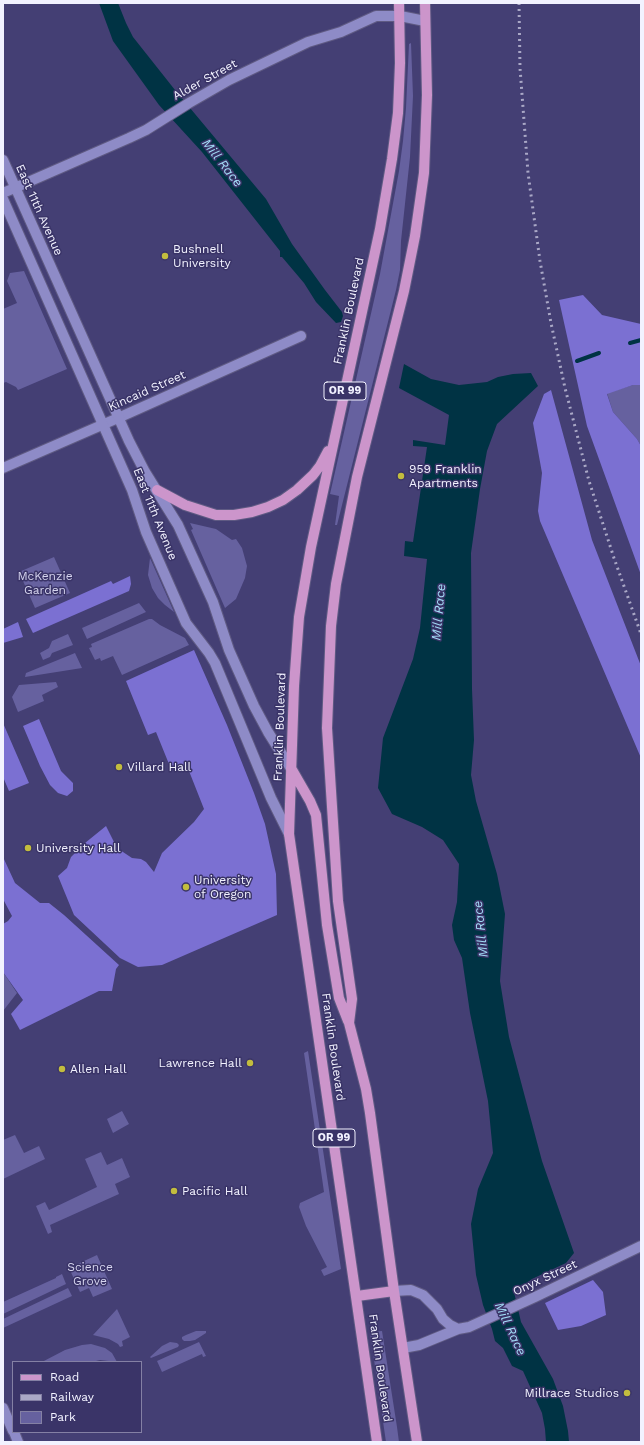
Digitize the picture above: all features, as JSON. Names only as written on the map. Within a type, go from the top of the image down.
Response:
[{"type":"main road","name":"OR 99","points":[[399,3],[400,16]]},
{"type":"main road","name":"OR 99","points":[[425,3],[425,21]]},
{"type":"main road","name":"Alder Street","points":[[3,193],[130,138],[235,77],[308,42],[341,32],[376,16],[400,16],[425,21]]},
{"type":"main road","name":"Franklin Boulevard","points":[[377,1442],[289,834],[290,767],[299,617],[311,547],[380,229],[392,159],[398,113],[400,16]]},
{"type":"main road","name":"Franklin Boulevard","points":[[417,1442],[394,1292],[369,1107],[366,1089],[349,1023],[352,999],[338,901],[328,728],[331,626],[336,584],[356,484],[404,291],[415,236],[424,173],[427,95],[425,21]]},
{"type":"main road","name":"East 11th Avenue","points":[[3,160],[118,418],[142,466],[178,525],[213,602],[229,650],[254,706],[290,767]]},
{"type":"main road","name":"East 11th Avenue","points":[[3,199],[104,424],[132,490],[146,532],[186,623],[215,663],[272,798],[289,834]]},
{"type":"main road","name":"Kincaid Street","points":[[3,468],[302,336]]},
{"type":"main road","points":[[157,490],[185,505],[216,516],[234,515],[263,509],[283,500],[310,479],[320,466],[335,436]]},
{"type":"main road","points":[[290,767],[310,800],[316,815],[327,925],[339,998],[349,1023]]},
{"type":"main road","name":"Onyx Street","points":[[403,1348],[430,1341],[458,1329],[469,1327],[641,1246]]},
{"type":"main road","points":[[357,1296],[411,1290],[423,1295],[437,1309],[443,1319],[458,1329]]},
{"type":"main road","points":[[3,1408],[12,1429]]},
{"type":"green space","points":[[411,43],[413,96],[410,157],[401,241],[400,270],[337,525],[335,525],[339,496],[330,494],[380,274],[399,171],[406,108],[409,44]]},
{"type":"green space","points":[[24,271],[67,369],[18,390],[16,387],[6,382],[3,383],[3,309],[17,303],[7,281],[10,273]]},
{"type":"green space","points":[[633,385],[641,385],[641,446],[637,439],[613,412],[607,393]]},
{"type":"green space","points":[[190,523],[216,529],[232,540],[236,539],[242,548],[247,566],[245,578],[236,599],[225,608],[191,530],[193,529]]},
{"type":"green space","name":"McKenzie Garden","points":[[54,557],[70,593],[35,608],[19,572]]},
{"type":"green space","points":[[150,558],[174,612],[158,598],[152,588],[148,575]]},
{"type":"green space","points":[[139,603],[146,612],[87,639],[82,628]]},
{"type":"green space","points":[[152,619],[160,625],[185,638],[189,645],[122,675],[113,656],[101,661],[100,658],[95,660],[89,648],[92,647],[91,644]]},
{"type":"green space","points":[[68,634],[73,645],[52,653],[50,657],[43,660],[40,653],[49,648],[52,641]]},
{"type":"green space","points":[[75,653],[82,668],[25,677],[26,673]]},
{"type":"green space","points":[[56,682],[58,687],[42,695],[44,701],[18,712],[12,697],[19,685]]},
{"type":"green space","points":[[3,972],[17,993],[3,1011]]},
{"type":"green space","points":[[308,1051],[341,1269],[324,1276],[321,1270],[327,1267],[306,1226],[299,1207],[300,1203],[324,1192],[304,1053]]},
{"type":"green space","points":[[122,1111],[129,1124],[113,1133],[107,1119]]},
{"type":"green space","points":[[15,1135],[24,1153],[39,1146],[45,1159],[3,1179],[3,1140]]},
{"type":"green space","points":[[101,1152],[107,1165],[122,1158],[130,1177],[115,1184],[119,1194],[50,1225],[52,1232],[48,1234],[36,1206],[45,1202],[49,1210],[97,1187],[85,1159]]},
{"type":"green space","name":"Science Grove","points":[[97,1255],[112,1289],[93,1297],[89,1288],[80,1292],[69,1268]]},
{"type":"green space","points":[[62,1274],[66,1284],[3,1314],[3,1302]]},
{"type":"green space","points":[[68,1288],[72,1296],[3,1328],[3,1319]]},
{"type":"green space","points":[[117,1309],[130,1337],[122,1341],[123,1346],[120,1347],[118,1344],[109,1339],[93,1335]]},
{"type":"green space","points":[[196,1331],[206,1331],[206,1333],[195,1340],[184,1341],[182,1339],[182,1337]]},
{"type":"green space","points":[[382,1331],[399,1442],[386,1442],[370,1332]]},
{"type":"green space","points":[[170,1342],[177,1343],[179,1345],[178,1347],[151,1358],[150,1357],[162,1346]]},
{"type":"green space","points":[[199,1342],[206,1356],[203,1357],[202,1354],[162,1372],[157,1361]]},
{"type":"green space","points":[[91,1344],[105,1348],[112,1353],[116,1361],[44,1361],[65,1350]]},
{"type":"shaded area","points":[[583,295],[602,315],[641,324],[641,385],[633,385],[607,394],[613,412],[637,439],[641,446],[641,575],[587,426],[559,300]]},
{"type":"shaded area","points":[[551,390],[592,540],[641,666],[641,758],[540,521],[538,511],[542,473],[533,423],[544,394]]},
{"type":"shaded area","points":[[130,576],[131,584],[129,591],[33,633],[26,619],[111,581],[113,584]]},
{"type":"shaded area","points":[[18,622],[23,637],[3,643],[3,629]]},
{"type":"shaded area","points":[[194,650],[227,725],[265,824],[276,874],[277,915],[162,965],[138,967],[120,958],[74,915],[58,876],[67,868],[71,857],[106,826],[117,848],[132,858],[141,859],[146,862],[154,872],[162,853],[194,822],[204,809],[189,771],[171,769],[156,732],[148,735],[126,681]]},
{"type":"shaded area","points":[[39,719],[61,771],[73,783],[73,791],[67,796],[58,793],[50,785],[23,726]]},
{"type":"shaded area","points":[[3,723],[29,783],[9,791],[3,777]]},
{"type":"shaded area","points":[[3,857],[15,883],[40,903],[49,903],[119,965],[116,969],[112,991],[99,991],[20,1030],[11,1014],[23,1000],[3,972],[3,924],[12,916],[3,899]]},
{"type":"shaded area","points":[[593,1280],[603,1292],[606,1315],[581,1326],[558,1330],[545,1303]]},
{"type":"water","points":[[99,3],[118,3],[133,37],[266,199],[292,244],[342,312],[343,316],[341,322],[336,323],[316,302],[304,283],[282,257],[280,257],[280,251],[202,152],[159,105],[113,41]]},
{"type":"water","points":[[404,364],[431,379],[459,385],[487,382],[498,377],[513,374],[531,373],[538,386],[497,424],[487,451],[480,489],[471,553],[474,740],[471,775],[476,801],[497,874],[505,914],[500,981],[509,1037],[542,1161],[574,1253],[566,1263],[532,1279],[514,1292],[521,1322],[553,1379],[563,1406],[569,1442],[546,1442],[542,1413],[523,1371],[512,1366],[503,1348],[495,1341],[483,1305],[476,1275],[471,1224],[478,1189],[493,1153],[488,1101],[470,1013],[462,958],[454,940],[452,925],[457,902],[459,864],[443,840],[422,827],[392,814],[378,788],[383,738],[413,659],[420,628],[427,559],[404,556],[405,541],[413,542],[427,447],[413,446],[413,440],[445,445],[449,415],[399,388]]},
{"type":"waterway","name":"Mill Race","points":[[630,343],[641,340]]},
{"type":"waterway","name":"Mill Race","points":[[577,361],[599,353]]},
{"type":"railway","points":[[519,3],[520,68],[528,173],[540,261],[551,323],[565,388],[589,481],[641,634]]},
{"type":"place","name":"Bushnell University","points":[[165,256]]},
{"type":"place","name":"959 Franklin Apartments","points":[[401,476]]},
{"type":"place","name":"Villard Hall","points":[[119,767]]},
{"type":"place","name":"University Hall","points":[[28,848]]},
{"type":"place","name":"University of Oregon","points":[[186,887]]},
{"type":"place","name":"Lawrence Hall","points":[[250,1063]]},
{"type":"place","name":"Allen Hall","points":[[62,1069]]},
{"type":"place","name":"Pacific Hall","points":[[174,1191]]},
{"type":"place","name":"Millrace Studios","points":[[627,1393]]}]
